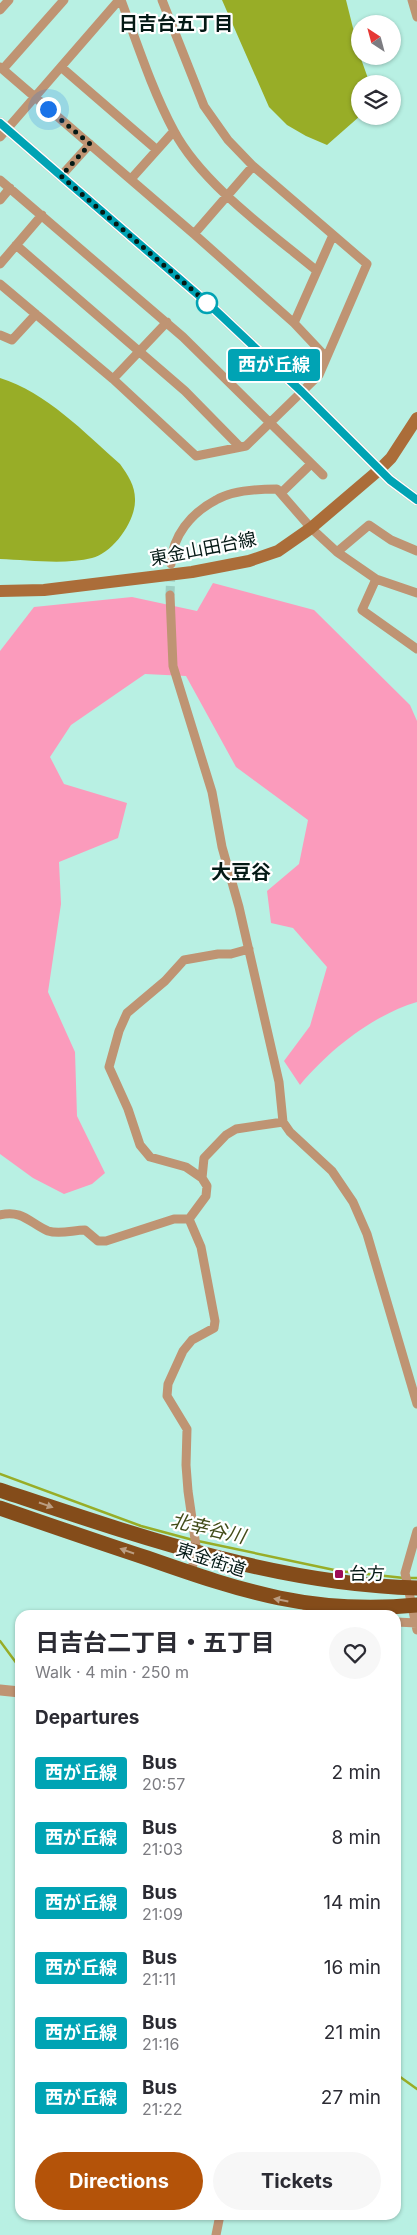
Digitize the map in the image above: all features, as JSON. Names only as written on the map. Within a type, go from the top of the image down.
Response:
[{"type":"highway","name":"東金街道","points":[[0,1490],[124,1532],[198,1553],[275,1571],[344,1583],[412,1588]]},
{"type":"highway","name":"東金街道","points":[[0,1508],[190,1573],[307,1609],[364,1609],[414,1606]]},
{"type":"main road","name":"東金山田台線","points":[[0,591],[44,590],[192,572],[239,563],[278,551],[311,528],[379,470],[391,458],[417,418]]},
{"type":"street","points":[[0,10],[9,0]]},
{"type":"street","points":[[64,0],[1,68],[194,234],[294,323],[326,357]]},
{"type":"street","points":[[317,271],[228,196],[202,170],[174,131],[120,0],[35,97],[2,130],[61,176],[212,307],[302,392],[379,470],[417,500]]},
{"type":"street","points":[[0,284],[113,379],[196,456],[246,446],[319,375],[367,264],[253,166],[228,140],[204,106],[162,0]]},
{"type":"street","points":[[412,0],[417,17]]},
{"type":"street","points":[[61,67],[157,150]]},
{"type":"street","points":[[131,179],[174,131]]},
{"type":"street","points":[[61,176],[90,144]]},
{"type":"street","points":[[194,234],[253,166]]},
{"type":"street","points":[[0,180],[167,322],[272,422],[323,475]]},
{"type":"street","points":[[0,200],[10,188]]},
{"type":"street","points":[[0,264],[42,216]]},
{"type":"street","points":[[294,323],[333,235]]},
{"type":"street","points":[[16,245],[185,391],[240,447]]},
{"type":"street","points":[[0,335],[12,340],[36,314]]},
{"type":"street","points":[[113,379],[167,322]]},
{"type":"street","points":[[281,493],[311,464]]},
{"type":"street","points":[[171,564],[172,549],[176,538],[191,518],[216,499],[255,489],[277,489],[311,528],[337,552],[376,579],[417,593]]},
{"type":"street","points":[[337,552],[369,525],[391,540],[417,551]]},
{"type":"street","points":[[376,579],[362,610],[417,649]]},
{"type":"street","points":[[170,595],[173,666],[212,792],[222,847],[249,949],[278,1082],[282,1122],[332,1170],[353,1202],[367,1234],[417,1404]]},
{"type":"street","points":[[202,1178],[186,1167],[150,1157],[140,1145],[128,1109],[109,1067],[119,1031],[127,1013],[165,981],[184,960],[218,954],[232,954],[249,949]]},
{"type":"street","points":[[189,1218],[208,1191],[202,1178],[204,1158],[226,1135],[236,1129],[282,1122]]},
{"type":"street","points":[[0,1215],[19,1215],[48,1231],[62,1233],[84,1230],[98,1241],[106,1241],[174,1219],[189,1218]]},
{"type":"street","points":[[189,1218],[201,1247],[216,1321],[214,1328],[192,1340],[182,1351],[168,1384],[167,1396],[187,1429],[188,1482],[198,1553],[190,1573]]},
{"type":"street","points":[[401,1623],[416,1625],[412,1588],[405,1573],[406,1562],[417,1531]]},
{"type":"street","points":[[0,1690],[15,1692]]},
{"type":"street","points":[[216,2235],[219,2220]]},
{"type":"shaded area","points":[[222,0],[346,0],[351,20],[351,65],[363,65],[367,75],[351,75],[351,124],[327,145],[287,125],[269,107]]},
{"type":"shaded area","points":[[0,378],[17,384],[49,403],[120,464],[128,476],[135,494],[132,517],[122,535],[108,550],[100,555],[81,560],[46,562],[0,559]]},
{"type":"shaded area","points":[[213,583],[314,610],[410,705],[417,721],[417,1002],[384,1016],[353,1035],[324,1059],[300,1085],[284,1061],[310,1026],[327,967],[293,928],[271,923],[267,891],[299,864],[308,820],[236,767],[186,676],[145,674],[71,725],[50,757],[64,784],[127,803],[118,838],[59,862],[61,904],[48,992],[75,1052],[77,1116],[105,1173],[92,1184],[64,1194],[33,1178],[0,1154],[0,651],[34,607],[132,597],[197,611]]},
{"type":"waterway","name":"北幸谷川","points":[[0,1474],[141,1526],[193,1540]]},
{"type":"waterway","name":"北幸谷川","points":[[198,1541],[339,1571],[404,1578]]},
{"type":"waterway","name":"北幸谷川","points":[[409,1578],[417,1578]]},
{"type":"waterway","points":[[0,1641],[15,1661]]},
{"type":"waterway","points":[[401,2078],[417,2089]]},
{"type":"tunnel","points":[[170,595],[171,569]]},
{"type":"bus line","name":"西が丘線","points":[[0,123],[212,307],[302,392],[366,458],[402,490],[417,500]]},
{"type":"place","name":"台方","points":[[339,1574]]},
{"type":"district","name":"日吉台五丁目","points":[[176,23]]},
{"type":"district","name":"大豆谷","points":[[241,872]]},
{"type":"route","points":[[48,109],[90,144],[61,176],[212,307],[207,303]]}]
